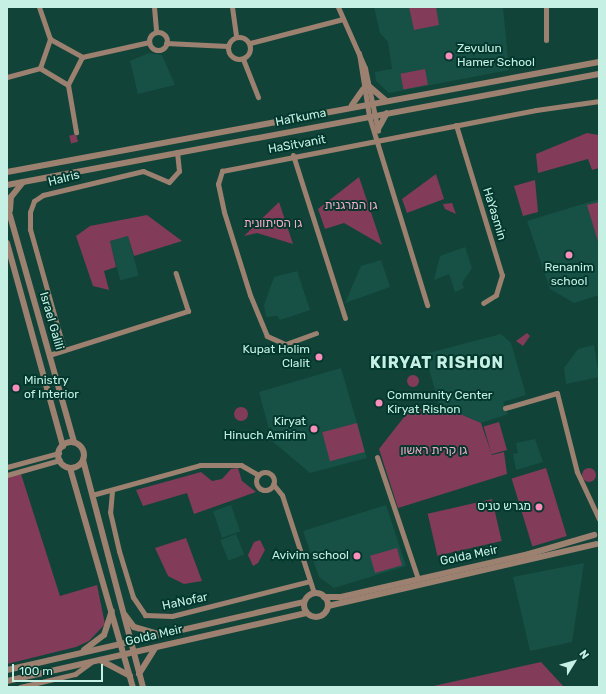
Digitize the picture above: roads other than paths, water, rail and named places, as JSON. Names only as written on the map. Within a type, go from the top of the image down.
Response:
[{"type":"street","points":[[39,7],[50,39],[40,68]]},
{"type":"street","points":[[50,39],[82,57],[149,42],[156,32],[154,7]]},
{"type":"street","points":[[228,46],[236,37],[232,7]]},
{"type":"street","points":[[338,7],[358,53],[366,88],[366,103],[369,116],[428,305]]},
{"type":"street","points":[[546,7],[546,40]]},
{"type":"street","points":[[250,43],[343,19]]},
{"type":"street","points":[[156,32],[164,35],[166,43]]},
{"type":"street","points":[[228,46],[232,56],[243,59],[249,55],[250,43],[246,38],[236,37]]},
{"type":"street","points":[[149,42],[156,50],[166,43],[228,46]]},
{"type":"street","points":[[76,132],[68,85],[82,57]]},
{"type":"street","points":[[243,59],[258,97]]},
{"type":"street","name":"HaTkuma","points":[[7,172],[366,103],[599,62]]},
{"type":"street","points":[[7,77],[40,68],[68,85]]},
{"type":"street","name":"HaTkuma","points":[[7,185],[388,112],[599,74]]},
{"type":"street","points":[[366,88],[385,100]]},
{"type":"street","points":[[366,88],[373,102],[376,115],[378,129],[377,140]]},
{"type":"street","points":[[350,106],[357,102],[366,88]]},
{"type":"street","name":"HaSitvanit","points":[[316,333],[285,344],[267,336],[250,296],[218,184],[218,176],[229,168],[293,155],[456,125],[599,101]]},
{"type":"street","points":[[378,129],[388,112]]},
{"type":"street","name":"HaYasmin","points":[[456,125],[502,275],[496,295],[483,303]]},
{"type":"street","name":"HaIris","points":[[64,350],[30,229],[30,212],[34,201],[42,195],[144,171],[170,182],[179,171],[177,152]]},
{"type":"street","points":[[293,155],[345,318]]},
{"type":"street","points":[[7,167],[17,169]]},
{"type":"street","points":[[10,216],[11,198],[24,182]]},
{"type":"street","name":"Israel Galili","points":[[7,205],[74,442],[83,450],[83,460],[123,612],[129,642],[143,687]]},
{"type":"street","name":"Israel Galili","points":[[7,242],[62,446]]},
{"type":"street","points":[[49,355],[188,311],[176,274]]},
{"type":"street","points":[[505,408],[557,393],[577,472],[597,507],[599,519]]},
{"type":"street","points":[[74,442],[62,446],[59,452],[60,460],[70,468],[112,609],[133,687]]},
{"type":"street","points":[[7,467],[59,452]]},
{"type":"street","points":[[377,457],[418,579]]},
{"type":"street","points":[[7,475],[60,460]]},
{"type":"street","points":[[70,468],[83,460]]},
{"type":"street","points":[[92,495],[112,491],[200,465],[242,465],[258,475],[270,474],[273,484],[282,495],[314,593]]},
{"type":"street","points":[[258,475],[256,483],[260,488],[269,488],[273,484]]},
{"type":"street","name":"HaNofar","points":[[112,491],[110,512],[119,551],[133,597],[145,615],[172,616],[310,582]]},
{"type":"street","name":"Golda Meir","points":[[7,670],[304,602],[314,593],[324,597],[341,597],[418,579],[597,533],[598,545],[328,606],[319,617],[306,613],[7,681]]},
{"type":"street","points":[[324,597],[328,606]]},
{"type":"street","points":[[304,602],[306,613]]},
{"type":"street","points":[[75,655],[104,635],[112,609]]},
{"type":"street","points":[[123,612],[134,627],[164,634]]},
{"type":"street","points":[[139,676],[147,655],[156,647]]},
{"type":"street","points":[[100,660],[130,676]]},
{"type":"street","points":[[20,687],[75,674],[91,662]]},
{"type":"place","name":"Zevulun Hamer School","points":[[449,56]]},
{"type":"place","name":"Renanim school","points":[[569,255]]},
{"type":"place","name":"Kupat Holim Clalit","points":[[319,357]]},
{"type":"place","name":"Ministry of Interior","points":[[16,388]]},
{"type":"place","name":"Community Center Kiryat Rishon","points":[[379,403]]},
{"type":"place","name":"Kiryat Hinuch Amirim","points":[[314,429]]},
{"type":"place","name":"מגרש טניס","points":[[539,507]]},
{"type":"place","name":"Avivim school","points":[[357,556]]},
{"type":"district","name":"KIRYAT RISHON","points":[[437,363]]},
{"type":"park label","name":"גן המרגנית","points":[[351,206]]},
{"type":"park label","name":"גן הסיתוונית","points":[[273,224]]},
{"type":"park label","name":"גן קרית ראשון","points":[[434,451]]}]
